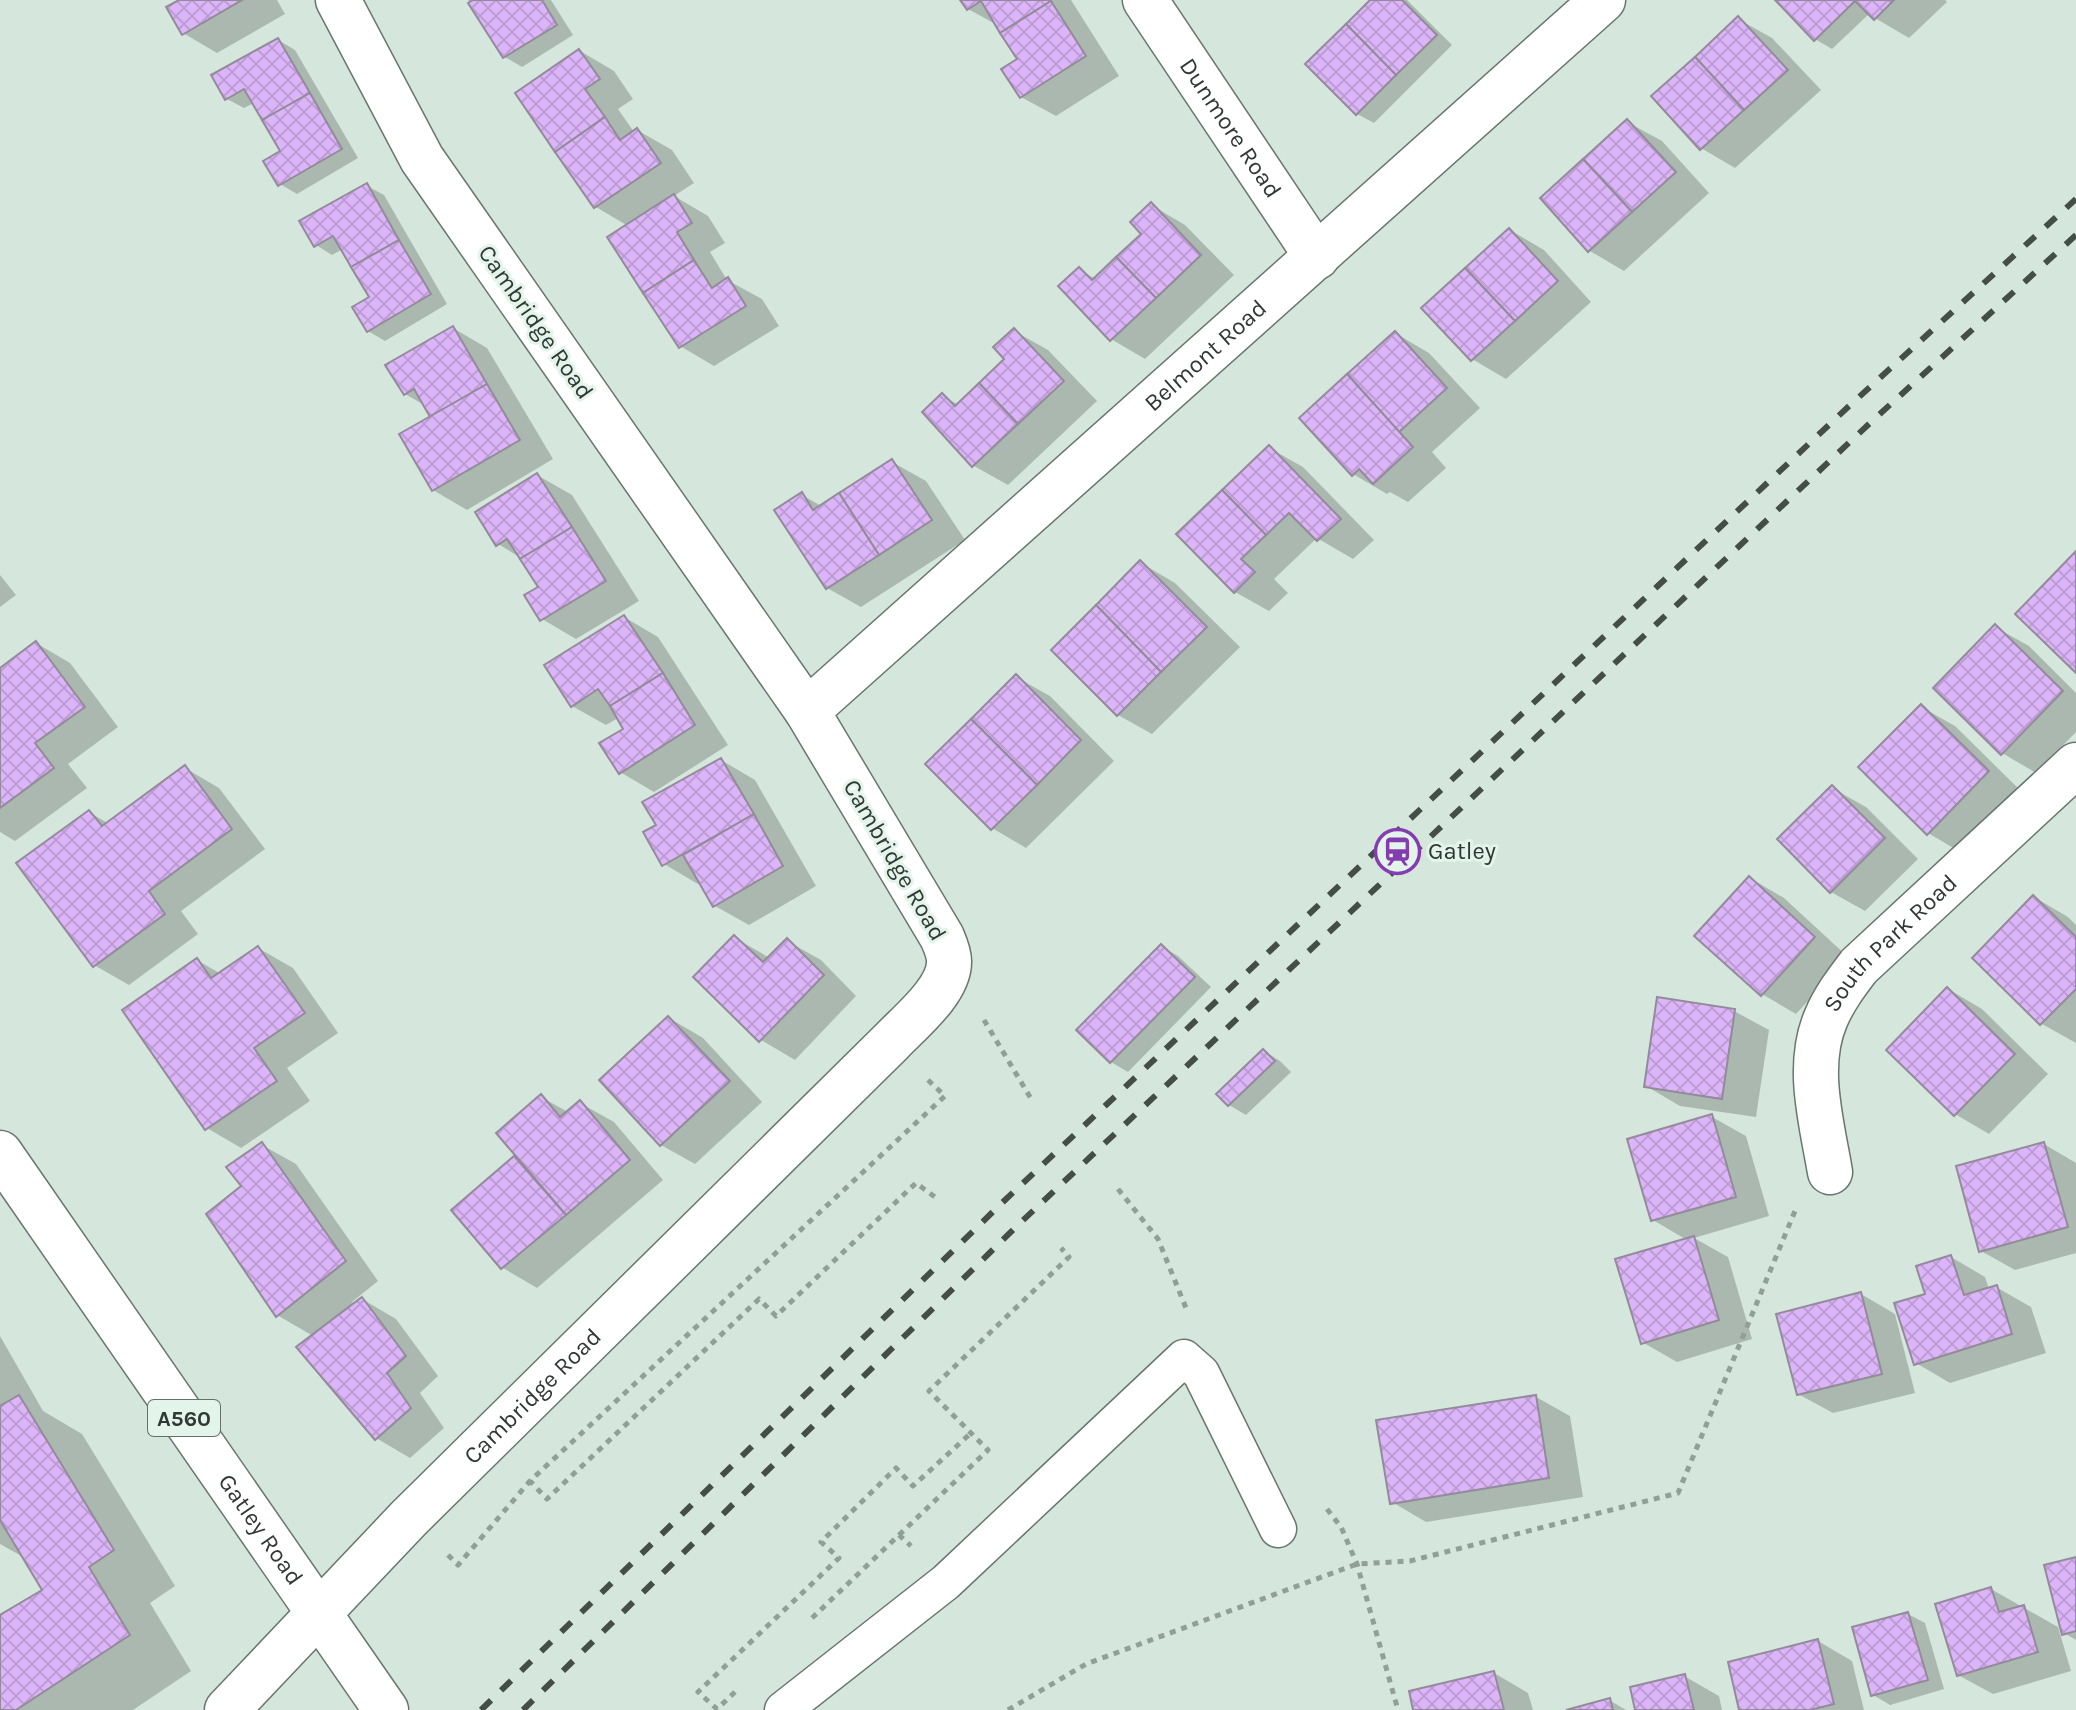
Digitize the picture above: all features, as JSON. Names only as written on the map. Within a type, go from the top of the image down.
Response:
[{"type":"street","name":"Cambridge Road","points":[[227,1710],[408,1519],[928,1004],[946,976],[949,960],[942,937],[807,711],[422,159],[338,0]]},
{"type":"street","name":"Dunmore Road","points":[[1145,0],[1317,257]]},
{"type":"street","name":"Belmont Road","points":[[807,711],[1603,0]]},
{"type":"street","name":"South Park Road","points":[[1830,1172],[1817,1090],[1817,1053],[1824,1022],[1837,995],[1859,966],[2076,765]]},
{"type":"street","name":"Gatley Road","points":[[0,1153],[386,1710]]},
{"type":"lane","points":[[783,1710],[946,1582],[1184,1358],[1201,1373],[1278,1529]]},
{"type":"path","points":[[946,976],[978,1010],[1033,1102]]},
{"type":"path","points":[[458,1565],[530,1481],[945,1096],[891,1042]]},
{"type":"path","points":[[1008,1710],[1086,1664],[1357,1564],[1410,1561],[1678,1493],[1797,1207],[1830,1172]]},
{"type":"path","points":[[530,1481],[547,1499],[759,1299],[776,1316],[916,1183],[939,1200]]},
{"type":"path","points":[[808,1622],[988,1450],[929,1391],[1069,1257],[1061,1248]]},
{"type":"path","points":[[740,1687],[717,1709],[698,1692],[839,1558],[821,1542],[896,1468],[913,1486],[971,1433]]},
{"type":"path","points":[[899,1535],[946,1582]]},
{"type":"path","points":[[1357,1564],[1398,1710]]},
{"type":"building","points":[[179,0],[242,0],[182,35],[166,7]]},
{"type":"building","points":[[473,0],[542,0],[557,25],[503,58],[468,3]]},
{"type":"building","points":[[960,0],[1051,1],[1000,33],[981,1],[967,10]]},
{"type":"building","points":[[1370,0],[1402,0],[1437,35],[1396,75],[1346,24]]},
{"type":"building","points":[[1775,0],[1854,0],[1855,1],[1814,41]]},
{"type":"building","points":[[1854,0],[1894,0],[1874,20]]},
{"type":"building","points":[[1051,1],[1086,56],[1020,98],[1001,69],[1017,59],[1000,33]]},
{"type":"building","points":[[1738,16],[1788,70],[1744,110],[1695,57]]},
{"type":"building","points":[[1346,24],[1396,75],[1356,115],[1305,64]]},
{"type":"building","points":[[278,38],[310,93],[262,120],[244,89],[225,100],[211,75]]},
{"type":"building","points":[[579,49],[600,79],[585,89],[605,117],[555,152],[515,93]]},
{"type":"building","points":[[1695,57],[1744,110],[1700,150],[1651,96]]},
{"type":"building","points":[[310,93],[342,149],[278,186],[263,161],[280,151],[262,120]]},
{"type":"building","points":[[605,117],[620,140],[637,128],[661,163],[594,208],[555,152]]},
{"type":"building","points":[[1627,119],[1676,172],[1632,212],[1583,159]]},
{"type":"building","points":[[1583,159],[1632,212],[1588,252],[1540,198]]},
{"type":"building","points":[[367,183],[399,240],[351,267],[333,236],[314,247],[299,221]]},
{"type":"building","points":[[674,194],[692,223],[677,232],[694,260],[643,293],[607,237]]},
{"type":"building","points":[[1151,202],[1201,255],[1156,298],[1116,257],[1141,234],[1130,222]]},
{"type":"building","points":[[1509,228],[1558,281],[1515,321],[1465,268]]},
{"type":"building","points":[[399,240],[431,294],[367,332],[352,307],[369,297],[351,267]]},
{"type":"building","points":[[1116,257],[1156,298],[1110,341],[1058,286],[1079,267],[1092,280]]},
{"type":"building","points":[[694,260],[712,288],[728,277],[746,306],[679,348],[643,293]]},
{"type":"building","points":[[1465,268],[1515,321],[1471,361],[1421,308]]},
{"type":"building","points":[[453,326],[487,384],[430,417],[414,389],[404,395],[385,365]]},
{"type":"building","points":[[1014,328],[1064,381],[1018,424],[979,383],[1004,359],[993,347]]},
{"type":"building","points":[[1395,331],[1447,388],[1399,432],[1347,374]]},
{"type":"building","points":[[1347,374],[1413,447],[1373,484],[1359,469],[1352,476],[1299,418]]},
{"type":"building","points":[[979,383],[1018,424],[972,467],[922,412],[942,393],[955,406]]},
{"type":"building","points":[[487,384],[520,440],[432,491],[399,434]]},
{"type":"building","points":[[1269,445],[1341,519],[1317,541],[1289,513],[1266,535],[1222,490]]},
{"type":"building","points":[[892,459],[932,520],[879,555],[839,493]]},
{"type":"building","points":[[537,473],[572,527],[520,559],[507,539],[496,546],[475,512]]},
{"type":"building","points":[[1222,490],[1266,535],[1241,559],[1255,572],[1234,593],[1176,534]]},
{"type":"building","points":[[802,492],[813,510],[839,493],[879,555],[826,589],[774,510]]},
{"type":"building","points":[[572,527],[606,581],[540,621],[524,595],[538,587],[520,559]]},
{"type":"building","points":[[2076,551],[2076,673],[2015,614]]},
{"type":"building","points":[[1140,560],[1207,627],[1161,672],[1096,605]]},
{"type":"building","points":[[1096,605],[1161,672],[1117,716],[1051,650]]},
{"type":"building","points":[[624,615],[663,673],[610,706],[598,689],[571,707],[544,665]]},
{"type":"building","points":[[1995,624],[2063,691],[2001,755],[1933,688]]},
{"type":"building","points":[[36,641],[85,707],[35,743],[54,768],[0,808],[0,668]]},
{"type":"building","points":[[663,673],[695,725],[619,774],[599,743],[623,729],[610,706]]},
{"type":"building","points":[[1016,674],[1081,740],[1037,785],[971,719]]},
{"type":"building","points":[[1921,704],[1989,771],[1927,835],[1858,767]]},
{"type":"building","points":[[971,719],[1037,785],[991,830],[925,764]]},
{"type":"building","points":[[721,758],[754,814],[662,866],[643,832],[656,825],[642,802]]},
{"type":"building","points":[[185,765],[232,829],[149,891],[165,914],[93,967],[16,863],[89,810],[102,826]]},
{"type":"building","points":[[1832,785],[1885,838],[1830,893],[1777,839]]},
{"type":"building","points":[[754,814],[783,866],[713,907],[683,855]]},
{"type":"building","points":[[1749,876],[1815,937],[1761,996],[1694,936]]},
{"type":"building","points":[[2033,895],[2076,937],[2076,989],[2040,1025],[1972,958]]},
{"type":"building","points":[[734,935],[763,962],[787,938],[824,975],[759,1042],[693,977]]},
{"type":"building","points":[[1161,944],[1195,977],[1110,1063],[1076,1030]]},
{"type":"building","points":[[258,946],[305,1013],[254,1048],[277,1081],[205,1130],[122,1010],[197,958],[211,978]]},
{"type":"building","points":[[1947,987],[2015,1054],[1954,1116],[1886,1050]]},
{"type":"building","points":[[1657,997],[1735,1009],[1722,1099],[1644,1087]]},
{"type":"building","points":[[668,1016],[730,1081],[660,1146],[599,1080]]},
{"type":"building","points":[[1263,1049],[1275,1061],[1228,1106],[1216,1094]]},
{"type":"building","points":[[541,1094],[560,1117],[580,1100],[630,1160],[566,1215],[496,1133]]},
{"type":"building","points":[[1712,1114],[1736,1197],[1651,1221],[1627,1139]]},
{"type":"building","points":[[262,1142],[346,1261],[276,1317],[206,1214],[241,1186],[226,1167]]},
{"type":"building","points":[[2044,1142],[2068,1227],[1979,1252],[1956,1166]]},
{"type":"building","points":[[514,1156],[566,1215],[501,1269],[451,1210]]},
{"type":"building","points":[[1694,1236],[1719,1320],[1641,1344],[1615,1259]]},
{"type":"building","points":[[1951,1255],[1964,1295],[1997,1285],[2012,1334],[1914,1365],[1894,1303],[1925,1294],[1916,1266]]},
{"type":"building","points":[[1861,1292],[1882,1374],[1797,1395],[1776,1314]]},
{"type":"building","points":[[362,1297],[406,1356],[387,1373],[411,1408],[375,1440],[296,1347]]},
{"type":"building","points":[[19,1395],[114,1550],[89,1567],[130,1635],[16,1710],[0,1710],[0,1615],[42,1590],[0,1520],[0,1406]]},
{"type":"building","points":[[1536,1395],[1549,1478],[1390,1504],[1376,1420]]},
{"type":"building","points":[[2076,1557],[2076,1631],[2062,1635],[2044,1565]]},
{"type":"building","points":[[1991,1587],[1999,1612],[2024,1605],[2038,1652],[1957,1676],[1935,1604]]},
{"type":"building","points":[[1908,1612],[1928,1680],[1871,1696],[1852,1627]]},
{"type":"building","points":[[1818,1639],[1834,1704],[1810,1710],[1739,1710],[1728,1662]]},
{"type":"building","points":[[1494,1671],[1504,1710],[1413,1710],[1409,1691]]},
{"type":"building","points":[[1685,1674],[1694,1710],[1635,1710],[1630,1687]]},
{"type":"building","points":[[1610,1698],[1613,1710],[1566,1710]]},
{"type":"railway","points":[[481,1710],[1004,1201],[1848,407],[2076,199]]},
{"type":"railway","points":[[523,1710],[1019,1224],[1870,423],[2076,235]]},
{"type":"place","name":"Gatley","points":[[1397,851]]}]
